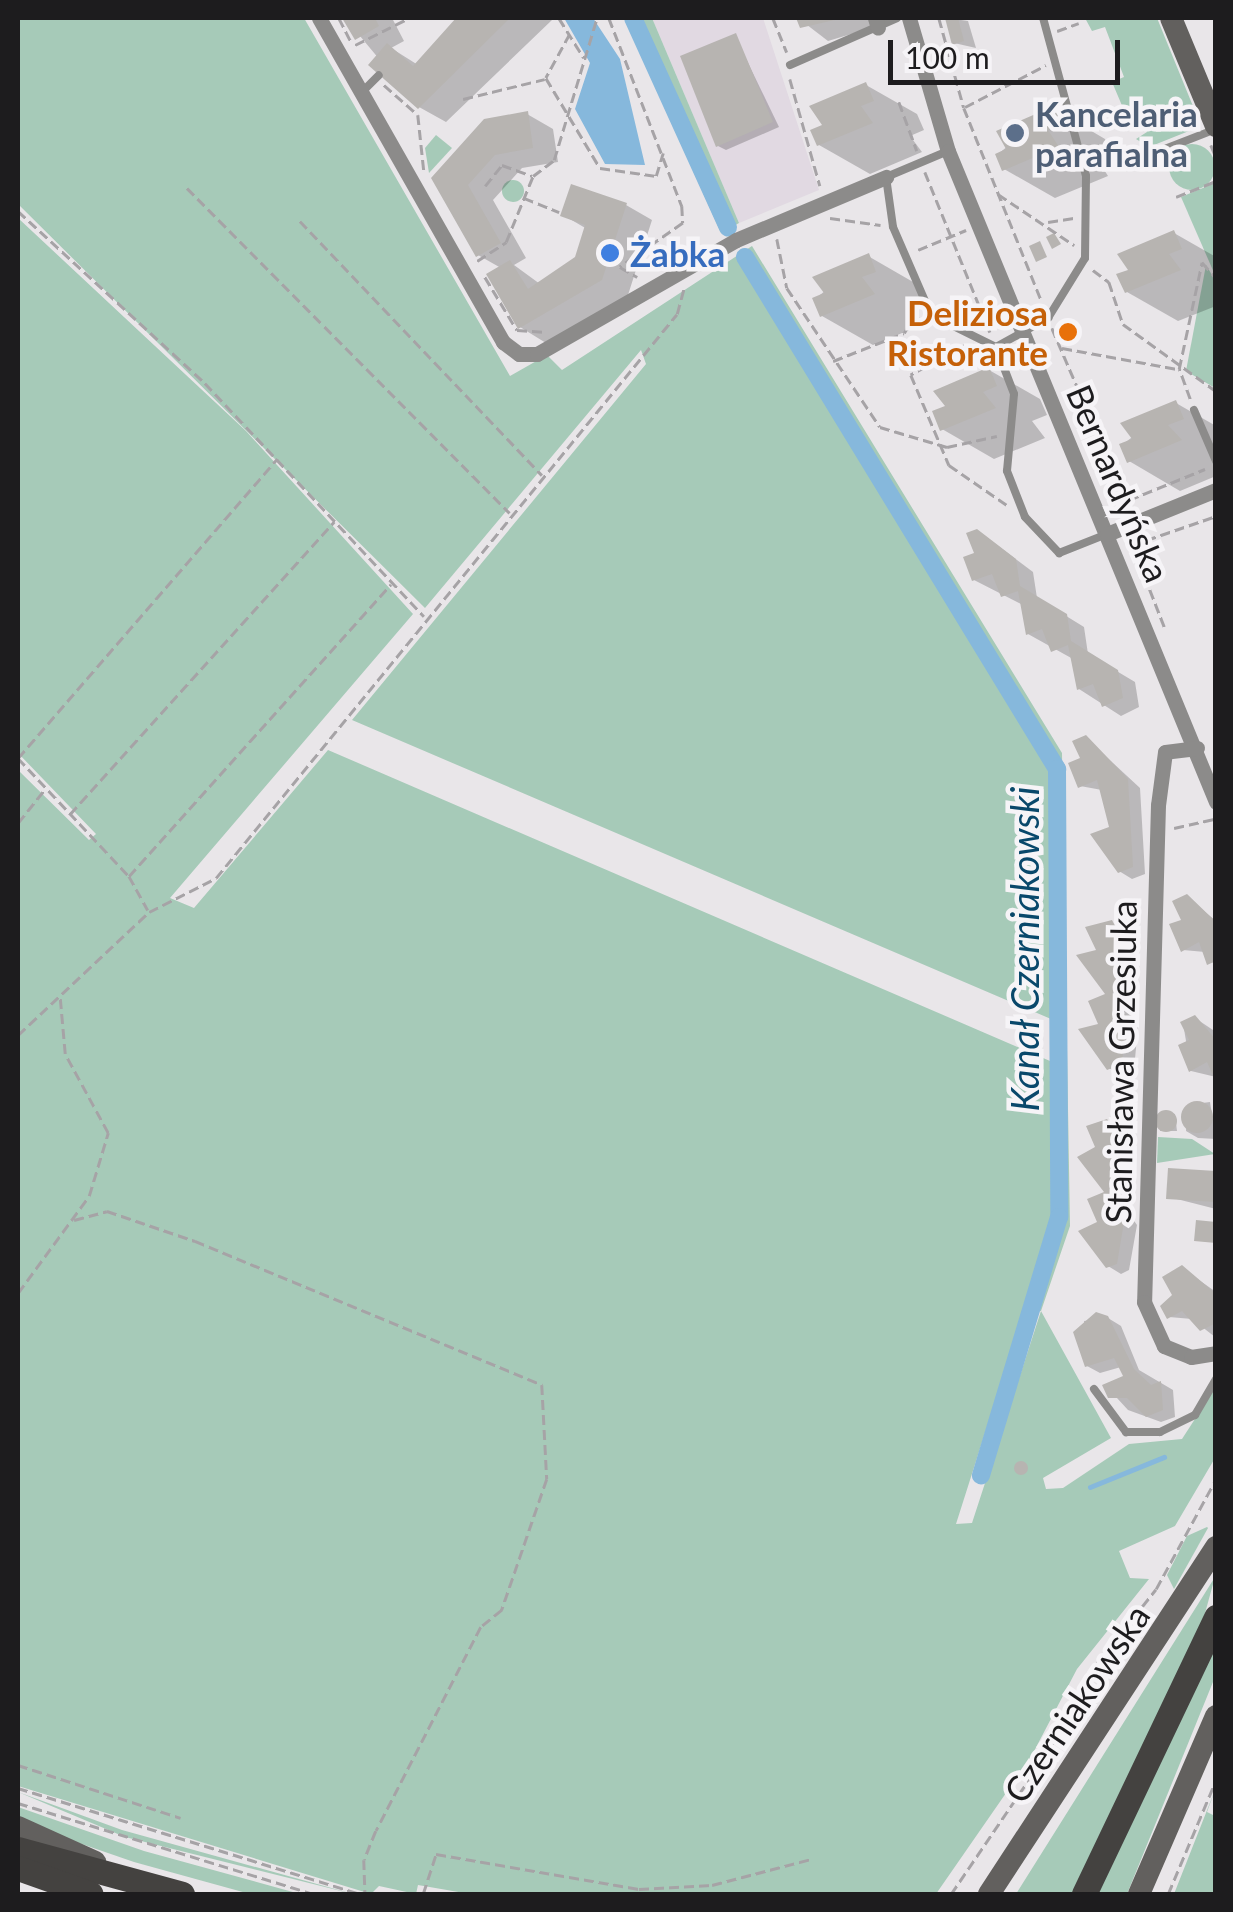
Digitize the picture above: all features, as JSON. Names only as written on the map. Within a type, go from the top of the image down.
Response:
[{"type":"main road","points":[[1171,18],[1215,126]]},
{"type":"main road","name":"Czerniakowska","points":[[990,1894],[1216,1548]]},
{"type":"main road","points":[[1084,1894],[1210,1628]]},
{"type":"main road","points":[[1139,1894],[1216,1716]]},
{"type":"main road","points":[[18,1827],[149,1885]]},
{"type":"main road","points":[[18,1849],[182,1894]]},
{"type":"main road","points":[[18,1868],[91,1894]]},
{"type":"street","points":[[319,18],[510,349],[537,354],[690,266],[886,177]]},
{"type":"street","name":"Bernardyńska","points":[[909,18],[948,151],[1216,802]]},
{"type":"street","points":[[1107,534],[1216,490]]},
{"type":"street","name":"Stanisława Grzesiuka","points":[[1197,748],[1164,752],[1158,829],[1145,1314],[1174,1352],[1216,1353]]},
{"type":"lane","points":[[790,65],[877,22],[897,18]]},
{"type":"lane","points":[[996,347],[1025,336],[1048,318],[1083,263],[1090,216],[1044,18]]},
{"type":"lane","points":[[362,93],[378,76]]},
{"type":"lane","points":[[1157,152],[1215,126]]},
{"type":"lane","points":[[948,151],[919,158],[886,177],[902,257],[924,302],[940,322],[996,347],[1014,394],[1006,472],[1025,518],[1059,554],[1107,534]]},
{"type":"lane","points":[[1194,410],[1216,463]]},
{"type":"lane","points":[[1094,1389],[1126,1432],[1160,1432],[1194,1415],[1216,1378]]},
{"type":"path","points":[[339,18],[354,46],[378,76],[418,115],[425,178]]},
{"type":"path","points":[[354,46],[408,18]]},
{"type":"path","points":[[559,18],[585,60]]},
{"type":"path","points":[[609,18],[664,152],[682,223],[620,267],[644,281],[628,290]]},
{"type":"path","points":[[773,18],[790,65],[798,126],[822,192]]},
{"type":"path","points":[[938,18],[964,108],[997,193],[1136,522]]},
{"type":"path","points":[[476,262],[506,242],[532,176],[554,160],[598,20]]},
{"type":"path","points":[[1049,34],[1079,22]]},
{"type":"path","points":[[463,99],[546,78],[570,34]]},
{"type":"path","points":[[964,108],[1056,60]]},
{"type":"path","points":[[546,78],[600,168],[656,176],[664,152]]},
{"type":"path","points":[[899,102],[996,347]]},
{"type":"path","points":[[902,160],[919,158]]},
{"type":"path","points":[[485,186],[502,165],[532,176]]},
{"type":"path","points":[[1176,197],[1216,181]]},
{"type":"path","points":[[807,198],[838,186]]},
{"type":"path","points":[[187,188],[511,514]]},
{"type":"path","points":[[997,193],[1048,222],[1083,263],[1109,282],[1123,324],[1179,369],[1216,391]]},
{"type":"path","points":[[524,198],[559,212]]},
{"type":"path","points":[[18,211],[278,458],[425,617]]},
{"type":"path","points":[[1048,222],[1090,216]]},
{"type":"path","points":[[812,225],[830,218],[894,226]]},
{"type":"path","points":[[300,220],[542,476]]},
{"type":"path","points":[[902,257],[978,226]]},
{"type":"path","points":[[795,232],[777,239],[787,288],[831,361],[880,427],[941,446],[1008,432]]},
{"type":"path","points":[[466,245],[517,330],[546,332]]},
{"type":"path","points":[[1194,410],[1179,369],[1202,262],[1216,278]]},
{"type":"path","points":[[18,1035],[149,912],[216,878],[425,617],[677,314],[690,266]]},
{"type":"path","points":[[831,361],[904,333],[924,302]]},
{"type":"path","points":[[979,339],[911,376],[950,465],[1025,518]]},
{"type":"path","points":[[1060,347],[1179,369]]},
{"type":"path","points":[[149,912],[129,876],[18,758],[278,458]]},
{"type":"path","points":[[1127,502],[1216,463]]},
{"type":"path","points":[[1164,627],[1132,545],[1216,516]]},
{"type":"path","points":[[70,814],[336,520]]},
{"type":"path","points":[[129,876],[392,582]]},
{"type":"path","points":[[18,823],[46,789]]},
{"type":"path","points":[[1158,829],[1216,824]]},
{"type":"path","points":[[18,1293],[74,1220],[108,1133],[65,1054],[60,996]]},
{"type":"path","points":[[18,1788],[363,1894],[364,1860],[376,1830],[481,1627],[502,1610],[548,1479],[542,1385],[195,1241],[107,1211],[74,1220]]},
{"type":"path","points":[[951,1894],[1052,1747],[1086,1676],[1156,1589],[1216,1479]]},
{"type":"path","points":[[18,1765],[181,1818]]},
{"type":"path","points":[[1168,1894],[1216,1780]]},
{"type":"path","points":[[18,1803],[314,1894]]},
{"type":"path","points":[[422,1894],[436,1854],[639,1889],[712,1886],[812,1858]]},
{"type":"shaded area","points":[[652,18],[763,18],[819,190],[739,223]]},
{"type":"green space","points":[[18,18],[304,18],[510,376],[547,355],[562,370],[752,246],[1062,753],[1070,1226],[1041,1311],[1111,1438],[1043,1478],[1046,1489],[1063,1488],[1129,1444],[1182,1439],[1215,1388],[1215,1458],[1175,1526],[1119,1551],[1130,1578],[1149,1579],[1077,1669],[1031,1757],[936,1894],[470,1894],[418,1885],[416,1894],[379,1886],[371,1894],[18,1786],[18,770],[89,840],[96,834],[18,753],[18,218],[246,431],[413,614],[170,898],[194,908],[328,750],[1050,1061],[1051,1019],[352,720],[646,364],[641,350],[425,608],[18,204]],"holes":[[[1024,1310],[1041,1311],[972,1523],[956,1524]]]},
{"type":"green space","points":[[625,18],[652,18],[739,223],[721,233]]},
{"type":"green space","points":[[1085,18],[1157,18],[1197,116],[1189,131],[1149,147],[1136,139],[1147,132],[1139,110],[1126,115],[1112,82],[1124,77],[1105,27],[1092,31]]},
{"type":"green space","points":[[436,135],[452,148],[429,173],[425,148]]},
{"type":"green space","points":[[1192,144],[1208,151],[1215,167],[1208,183],[1192,190],[1176,183],[1169,167],[1176,151]]},
{"type":"green space","points":[[513,180],[521,183],[521,199],[513,202],[505,199],[502,191],[505,183]]},
{"type":"green space","points":[[1215,183],[1215,275],[1181,197]]},
{"type":"green space","points":[[1206,265],[1215,280],[1215,388],[1186,371]]},
{"type":"green space","points":[[1158,1137],[1192,1139],[1215,1154],[1157,1163]]},
{"type":"green space","points":[[1207,1527],[1174,1589],[1167,1575],[1187,1536]]},
{"type":"green space","points":[[1215,1577],[1202,1624],[1215,1644],[1215,1677],[1127,1894],[1016,1894]]},
{"type":"green space","points":[[1215,1790],[1207,1812],[1215,1816],[1215,1894],[1174,1894]]},
{"type":"green space","points":[[18,1792],[122,1830],[353,1894],[125,1837]]},
{"type":"green space","points":[[18,1807],[144,1851],[300,1894],[250,1894],[134,1862],[18,1822]]},
{"type":"water","points":[[564,18],[593,18],[620,59],[645,165],[605,164],[575,109],[590,63]]},
{"type":"building","points":[[342,18],[375,18],[379,26],[355,40]]},
{"type":"building","points":[[456,18],[510,18],[418,109],[368,65],[387,43],[413,66]]},
{"type":"building","points":[[796,18],[843,18],[800,28]]},
{"type":"building","points":[[945,18],[958,18],[964,41],[952,45]]},
{"type":"building","points":[[736,33],[773,122],[716,147],[680,56]]},
{"type":"building","points":[[866,82],[874,101],[861,106],[873,123],[817,146],[810,130],[822,125],[809,106]]},
{"type":"building","points":[[1054,106],[1062,124],[1048,130],[1059,147],[1002,171],[995,154],[1006,149],[996,131]]},
{"type":"building","points":[[528,111],[533,148],[495,155],[468,185],[501,243],[476,257],[431,178],[484,119]]},
{"type":"building","points":[[571,184],[627,203],[602,280],[518,329],[486,274],[510,260],[528,289],[575,257],[585,225],[560,216]]},
{"type":"building","points":[[1174,230],[1182,249],[1169,254],[1181,270],[1125,293],[1116,274],[1128,270],[1117,254]]},
{"type":"building","points":[[1054,233],[1061,244],[1052,249],[1046,237]]},
{"type":"building","points":[[1040,241],[1047,257],[1036,262],[1029,246]]},
{"type":"building","points":[[869,253],[876,272],[862,277],[875,294],[820,317],[812,298],[824,293],[812,277]]},
{"type":"building","points":[[1075,320],[1081,335],[1065,342],[1059,327]]},
{"type":"building","points":[[989,367],[997,386],[983,392],[996,408],[940,431],[932,411],[945,406],[933,391]]},
{"type":"building","points":[[1176,400],[1184,419],[1168,425],[1182,440],[1127,463],[1119,444],[1132,439],[1120,423]]},
{"type":"building","points":[[977,529],[1016,559],[1020,586],[1067,614],[1071,641],[1118,670],[1123,698],[1102,707],[1093,684],[1077,690],[1068,645],[1051,652],[1042,629],[1026,635],[1018,591],[1001,597],[992,574],[972,581],[963,557],[974,553],[966,533]]},
{"type":"building","points":[[1086,735],[1128,779],[1133,867],[1118,873],[1090,834],[1109,827],[1097,780],[1078,788],[1068,763],[1080,758],[1072,741]]},
{"type":"building","points":[[1187,894],[1216,922],[1216,961],[1207,965],[1199,942],[1181,952],[1169,924],[1181,920],[1172,901]]},
{"type":"building","points":[[1112,920],[1124,943],[1113,993],[1126,1017],[1122,1064],[1107,1070],[1078,1029],[1098,1024],[1088,1001],[1105,994],[1076,955],[1096,950],[1085,927]]},
{"type":"building","points":[[1195,1015],[1216,1040],[1216,1082],[1207,1062],[1189,1072],[1178,1045],[1189,1040],[1180,1022]]},
{"type":"building","points":[[1197,1101],[1208,1106],[1213,1117],[1208,1128],[1197,1133],[1186,1128],[1181,1117],[1186,1106]]},
{"type":"building","points":[[1166,1110],[1177,1121],[1166,1132],[1155,1121]]},
{"type":"building","points":[[1107,1119],[1123,1142],[1109,1193],[1125,1216],[1117,1264],[1106,1268],[1078,1231],[1097,1222],[1087,1199],[1104,1192],[1077,1157],[1095,1147],[1086,1126]]},
{"type":"building","points":[[1168,1168],[1216,1171],[1216,1202],[1166,1199]]},
{"type":"building","points":[[1196,1220],[1216,1222],[1216,1243],[1194,1241]]},
{"type":"building","points":[[1182,1265],[1216,1294],[1216,1323],[1200,1331],[1182,1311],[1167,1319],[1160,1306],[1172,1295],[1162,1277]]},
{"type":"building","points":[[1096,1312],[1108,1316],[1134,1369],[1151,1385],[1161,1381],[1163,1410],[1146,1417],[1127,1398],[1108,1398],[1102,1385],[1123,1376],[1114,1358],[1085,1367],[1073,1332]]},
{"type":"building","points":[[1021,1461],[1028,1468],[1021,1475],[1014,1468]]},
{"type":"waterway","name":"Kanał Czerniakowski","points":[[633,18],[728,227]]},
{"type":"waterway","name":"Kanał Czerniakowski","points":[[745,257],[1057,769],[1059,1217],[981,1476]]},
{"type":"waterway","points":[[1090,1487],[1164,1457]]},
{"type":"place","name":"Kancelaria parafialna","points":[[1015,133]]},
{"type":"place","name":"Żabka","points":[[610,253]]},
{"type":"place","name":"Deliziosa Ristorante","points":[[1068,332]]}]
